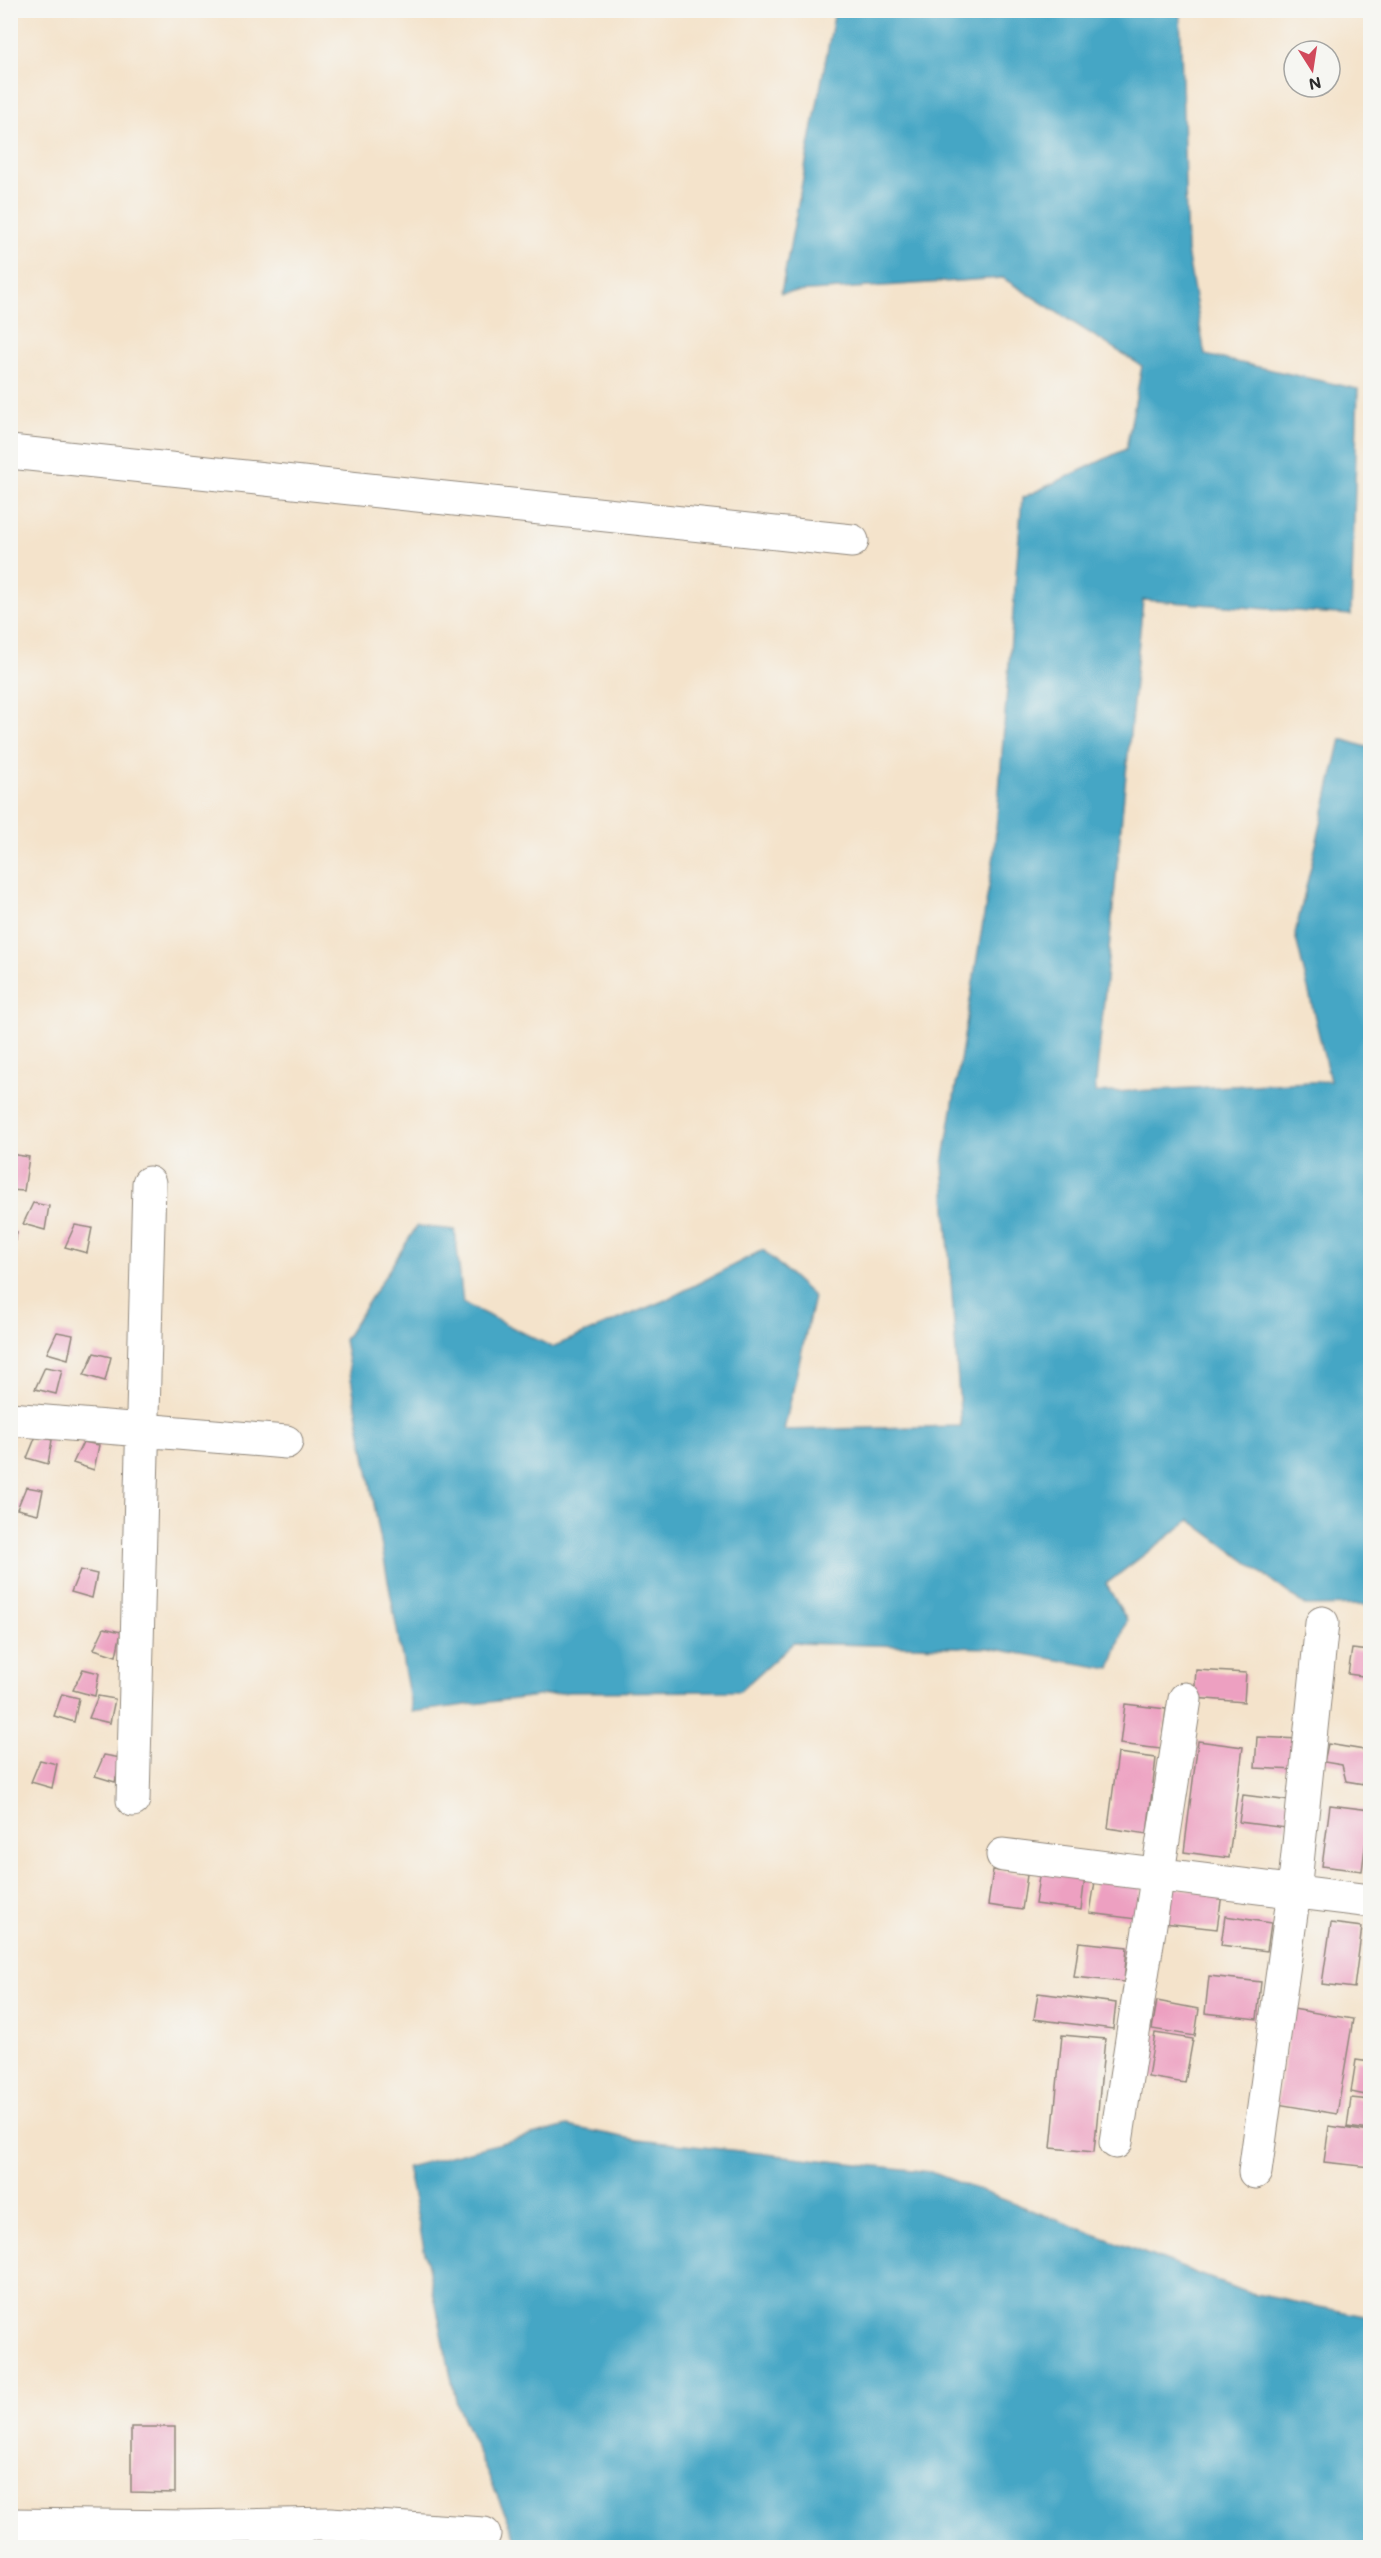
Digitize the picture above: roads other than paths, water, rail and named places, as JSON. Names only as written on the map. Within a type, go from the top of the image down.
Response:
[{"type":"street","points":[[10,452],[852,541]]},
{"type":"street","points":[[133,1800],[149,1183]]},
{"type":"street","points":[[10,1419],[286,1442]]},
{"type":"street","points":[[1255,2172],[1294,1892],[1322,1623]]},
{"type":"street","points":[[1116,2142],[1185,1699]]},
{"type":"street","points":[[1003,1855],[1371,1901]]},
{"type":"street","points":[[10,2525],[186,2537],[330,2524],[484,2534]]},
{"type":"water","points":[[835,11],[1180,11],[1187,251],[1205,355],[1358,389],[1351,615],[1143,600],[1095,1093],[1330,1081],[1295,934],[1341,739],[1370,748],[1370,1605],[1306,1606],[1190,1520],[1106,1584],[1127,1620],[1110,1669],[989,1648],[793,1643],[740,1691],[569,1692],[412,1712],[344,1340],[417,1226],[455,1230],[463,1303],[552,1347],[668,1299],[763,1250],[814,1297],[784,1430],[961,1426],[943,1164],[994,855],[1022,498],[1126,449],[1142,366],[1003,278],[781,293]]},
{"type":"water","points":[[567,2126],[638,2140],[931,2172],[1246,2292],[1370,2317],[1370,2547],[520,2547],[457,2405],[407,2167]]}]
